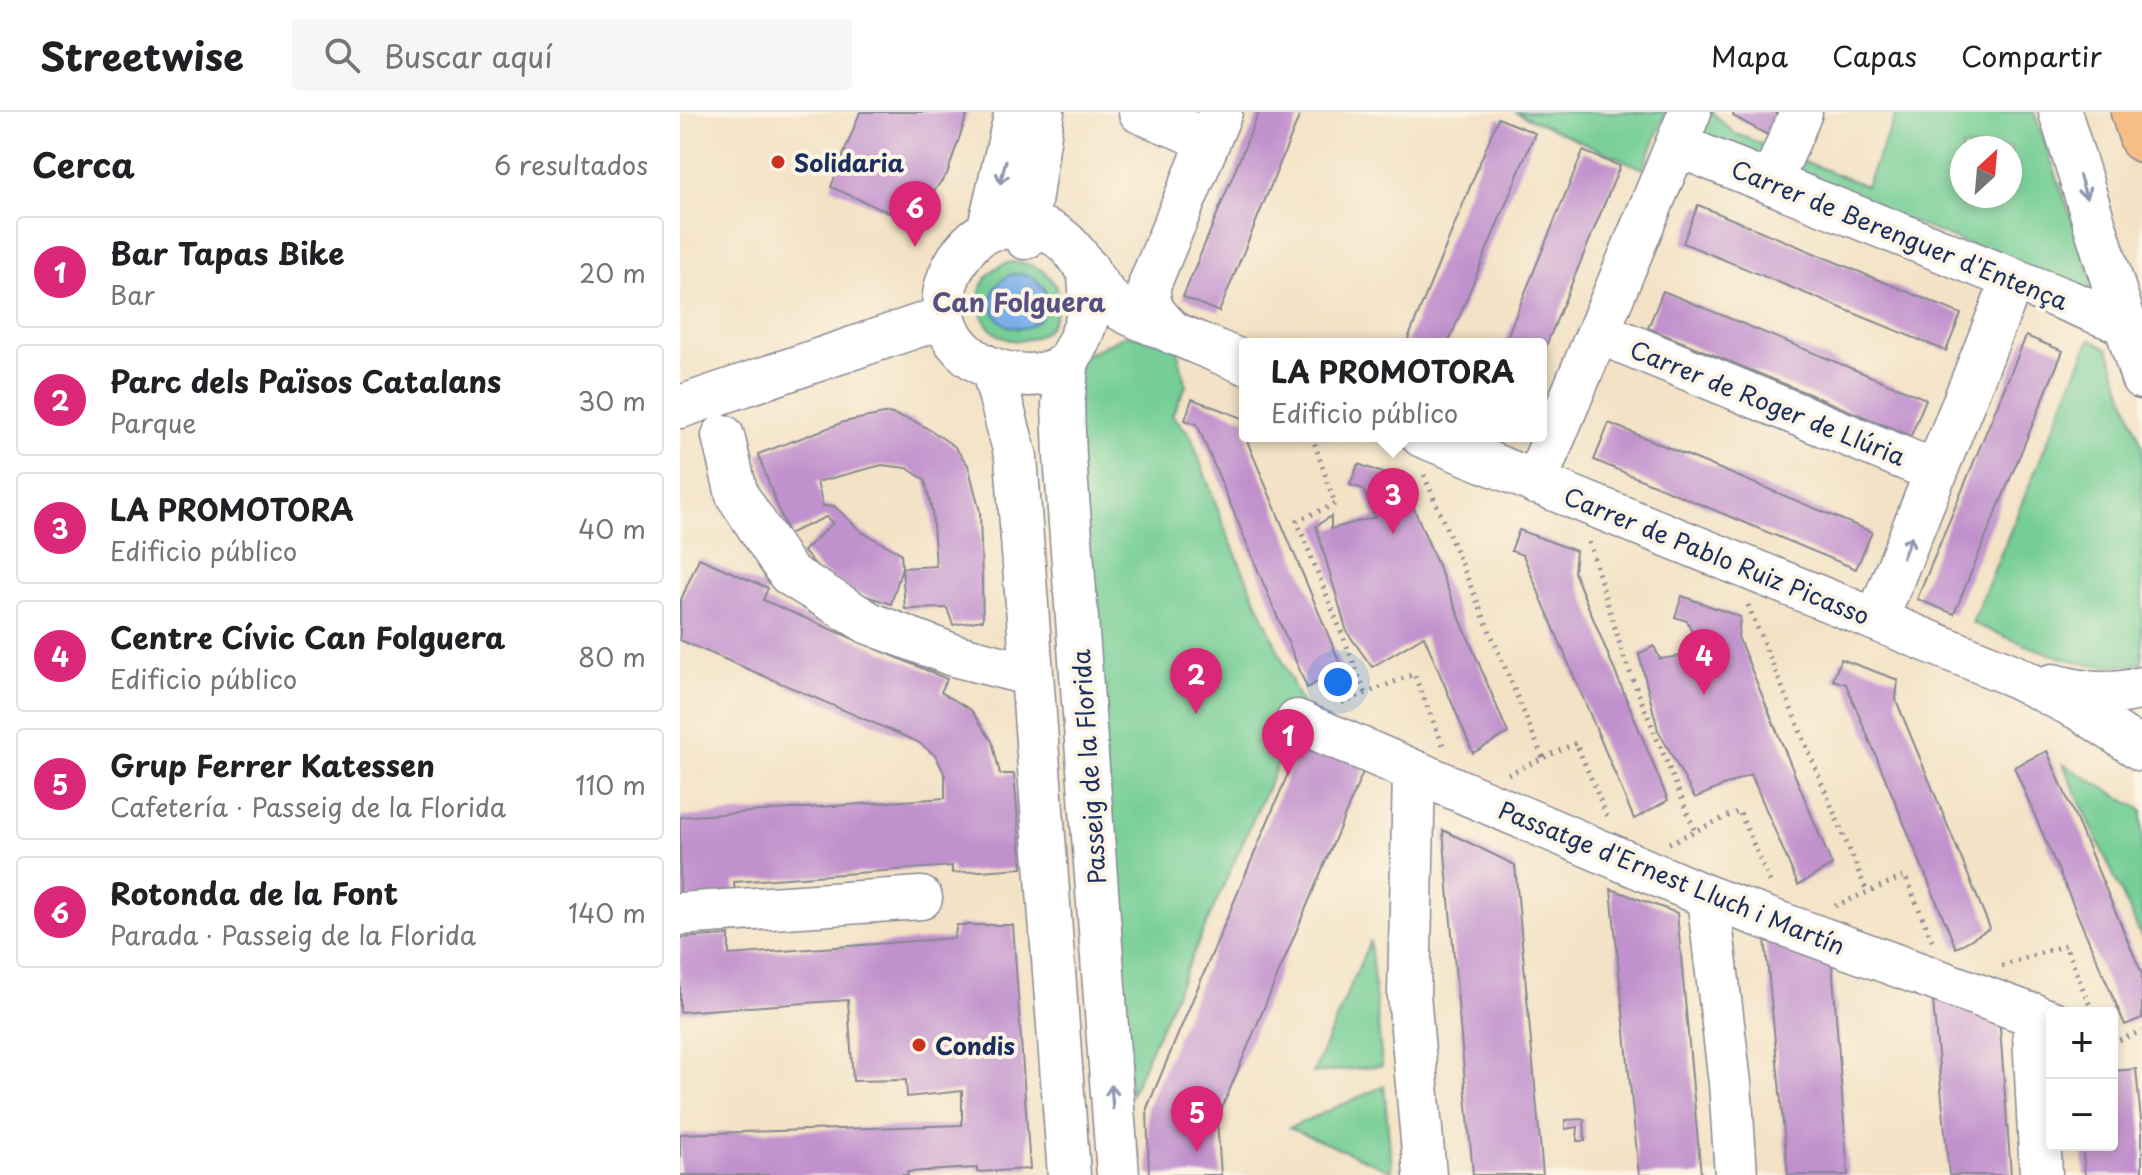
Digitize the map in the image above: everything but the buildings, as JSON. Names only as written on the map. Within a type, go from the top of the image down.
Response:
[{"type":"main road","points":[[2133,112],[2142,140]]},
{"type":"street","points":[[1016,112],[1024,232]]},
{"type":"street","points":[[1024,232],[1043,112]]},
{"type":"street","points":[[1024,232],[1068,112]]},
{"type":"street","points":[[1140,112],[1215,126],[1150,283],[1147,298],[1154,312],[1173,333]]},
{"type":"street","points":[[1771,183],[1801,112]]},
{"type":"street","points":[[2060,112],[2142,378]]},
{"type":"street","points":[[1535,483],[1683,128]]},
{"type":"street","name":"Carrer de Berenguer d'Entença","points":[[1683,128],[1771,183],[2123,323]]},
{"type":"street","points":[[1173,333],[1123,325],[1101,332],[1055,370],[1035,375],[1011,375],[993,371],[972,358],[956,341],[944,317],[944,293],[951,270],[966,249],[1024,232],[1076,252],[1105,295],[1123,311],[1239,360]]},
{"type":"street","points":[[1072,353],[1088,323],[1092,296],[1088,269]]},
{"type":"street","points":[[1877,619],[2013,279]]},
{"type":"street","points":[[680,407],[944,317]]},
{"type":"street","name":"Carrer de Roger de Llúria","points":[[1598,332],[1937,472]]},
{"type":"street","name":"Passeig de la Florida","points":[[1072,353],[1063,405],[1065,456],[1118,1175]]},
{"type":"street","name":"Passeig de la Florida","points":[[993,371],[1016,457],[1069,1175]]},
{"type":"street","name":"Passeig de la Florida","points":[[1037,412],[1091,1175]]},
{"type":"street","points":[[723,436],[737,495],[789,574],[869,623],[953,655],[1032,675]]},
{"type":"street","name":"Carrer de Pablo Ruiz Picasso","points":[[1421,451],[1535,483],[1877,619],[2012,675],[2081,710],[2142,750]]},
{"type":"street","name":"Carrer de Pablo Ruiz Picasso","points":[[2012,675],[2090,694],[2124,693],[2142,688]]},
{"type":"street","name":"Passatge d'Ernest Lluch i Martín","points":[[1297,721],[1708,897],[2042,1018]]},
{"type":"street","points":[[1414,773],[1409,995],[1425,1175]]},
{"type":"street","points":[[1708,897],[1730,1083],[1736,1175]]},
{"type":"street","points":[[680,914],[921,898]]},
{"type":"street","points":[[2041,1175],[2042,1018]]},
{"type":"path","points":[[1314,442],[1335,504],[1297,521],[1366,694]]},
{"type":"path","points":[[1421,451],[1543,758]]},
{"type":"path","points":[[1576,499],[1624,658],[1695,831]]},
{"type":"path","points":[[1730,561],[1867,892]]},
{"type":"path","points":[[1297,721],[1414,674],[1464,794],[1576,743],[1626,863],[1739,811],[1789,926],[1905,876],[1950,984],[2065,945],[2091,1007]]},
{"type":"path","points":[[2118,1041],[2142,1031]]},
{"type":"green space","points":[[1515,112],[1666,112],[1643,169]]},
{"type":"green space","points":[[1702,112],[1712,112],[1734,133],[1866,186],[1897,112],[2034,112],[2098,294],[1694,138]]},
{"type":"green space","points":[[1011,262],[1031,265],[1048,275],[1054,283],[1058,301],[1053,321],[1044,331],[1032,338],[1014,340],[999,335],[988,325],[981,312],[979,297],[983,283],[994,270]],"holes":[[[1013,274],[1044,288],[1045,309],[1034,324],[1017,328],[998,318],[998,284]]]},
{"type":"green space","points":[[1125,335],[1176,344],[1186,386],[1172,415],[1190,434],[1227,534],[1303,707],[1130,1096],[1072,362]]},
{"type":"green space","points":[[2090,339],[2108,349],[2142,446],[2142,663],[2121,666],[2077,662],[2056,656],[1972,623]]},
{"type":"green space","points":[[2063,764],[2142,810],[2142,938]]},
{"type":"green space","points":[[1370,941],[1382,1066],[1313,1073]]},
{"type":"green space","points":[[1384,1086],[1392,1171],[1289,1128]]},
{"type":"water","points":[[1019,274],[1038,282],[1046,301],[1038,320],[1019,328],[1000,320],[992,301],[1000,282]]},
{"type":"place","name":"Solidaria","points":[[778,162]]},
{"type":"place","name":"Rotonda de la Font","points":[[915,247]]},
{"type":"place","name":"LA PROMOTORA","points":[[1393,534]]},
{"type":"place","name":"Centre Cívic Can Folguera","points":[[1704,695]]},
{"type":"place","name":"Parc dels Països Catalans","points":[[1196,714]]},
{"type":"place","name":"Bar Tapas Bike","points":[[1288,775]]},
{"type":"place","name":"Condis","points":[[919,1045]]},
{"type":"place","name":"Grup Ferrer Katessen","points":[[1197,1152]]},
{"type":"district","name":"Can Folguera","points":[[1019,301]]}]
